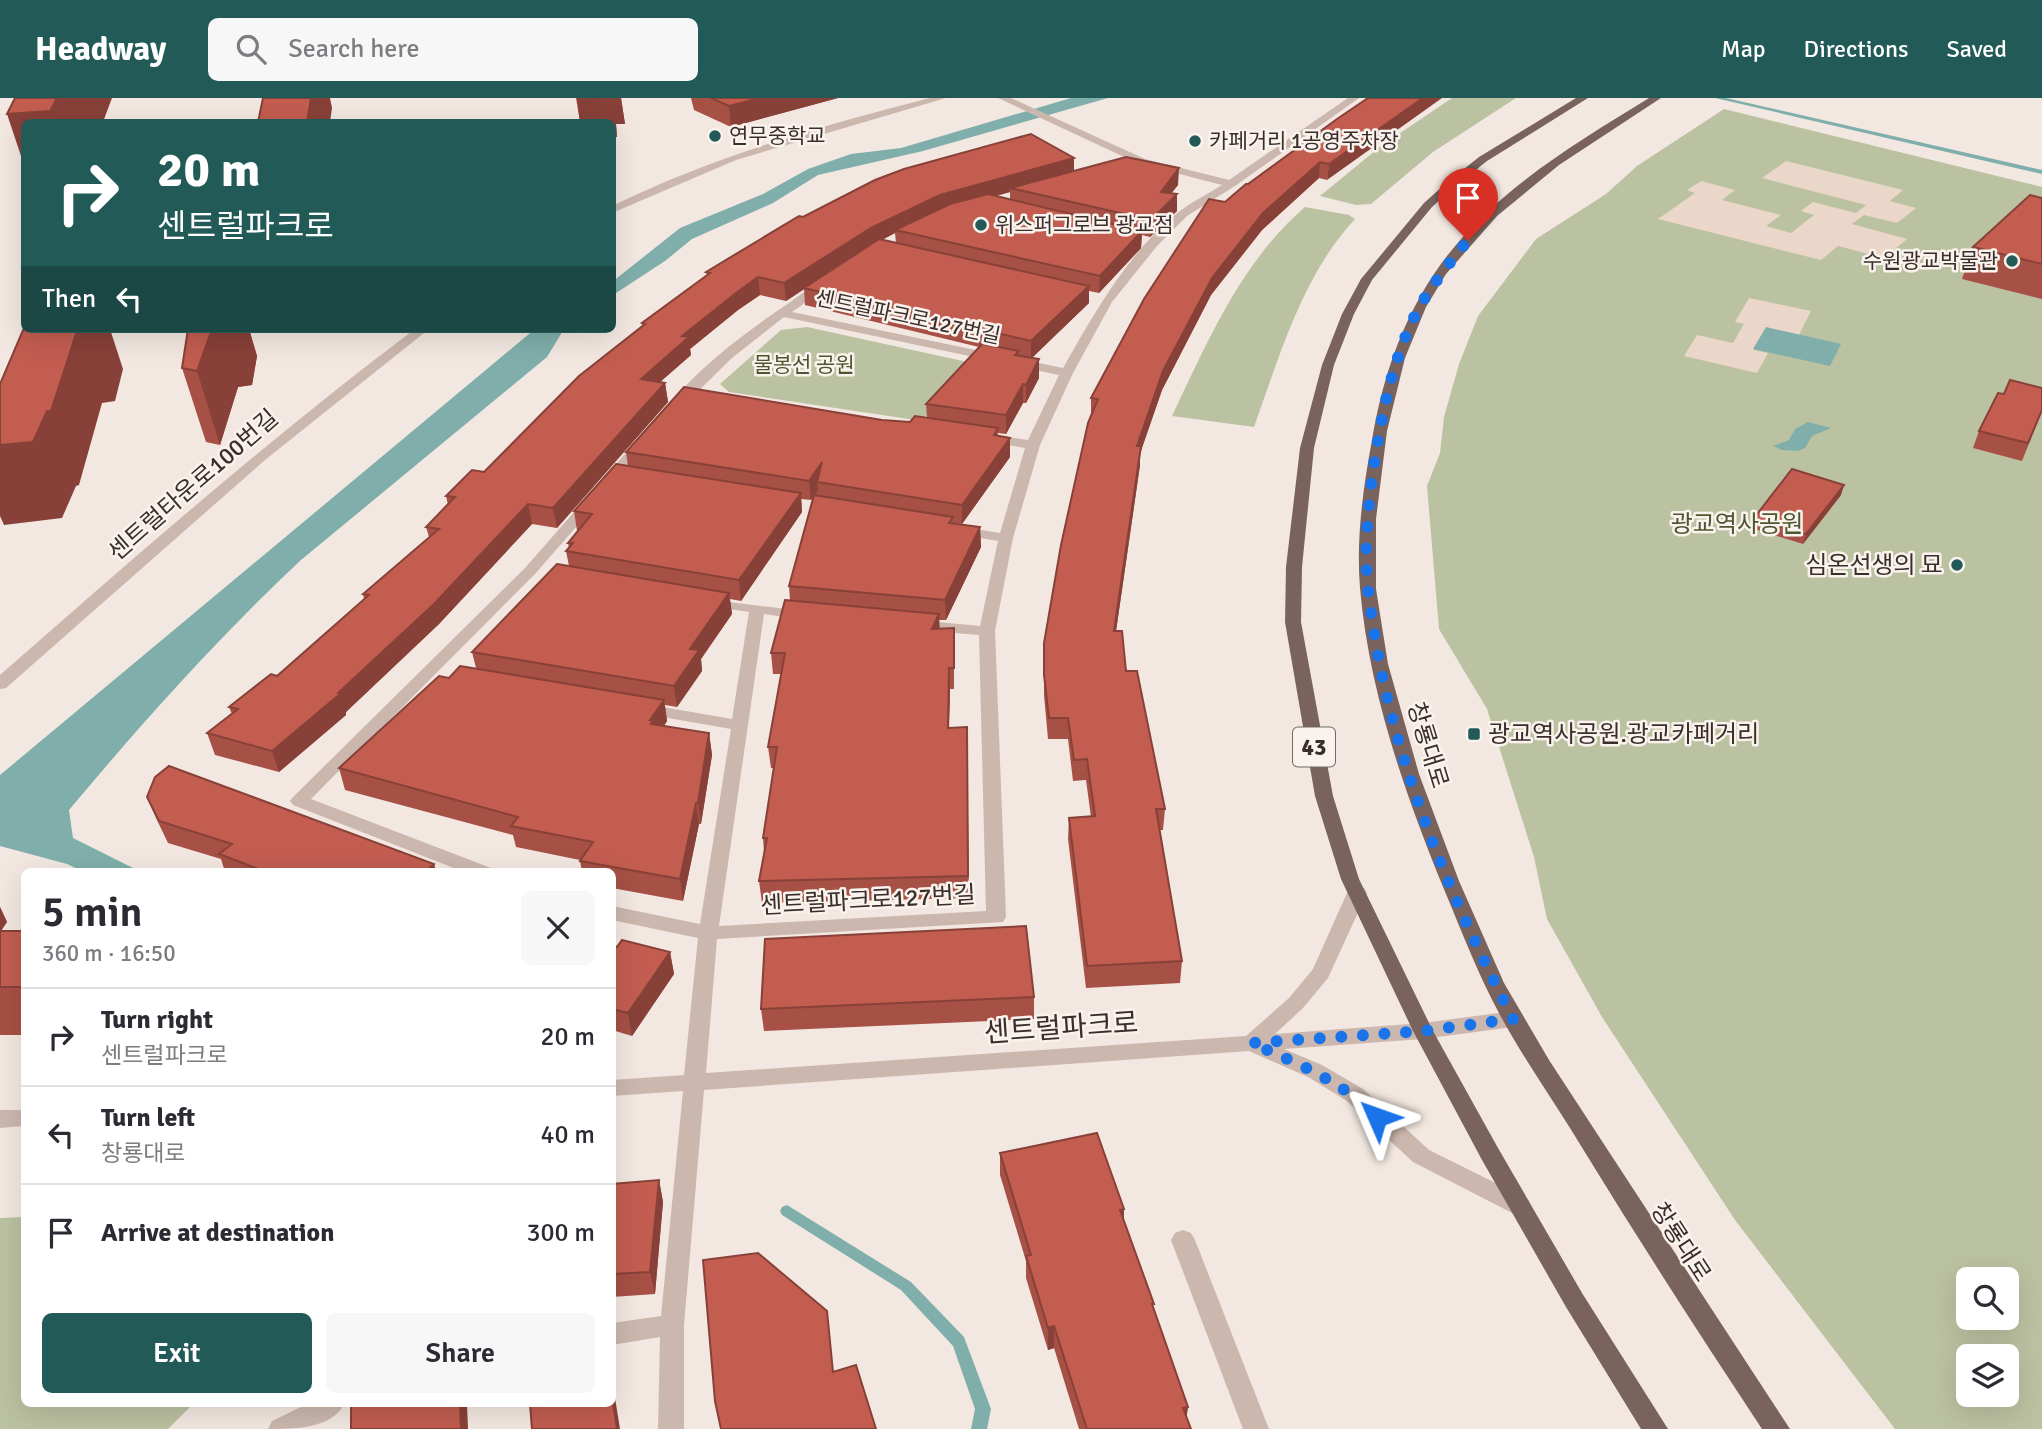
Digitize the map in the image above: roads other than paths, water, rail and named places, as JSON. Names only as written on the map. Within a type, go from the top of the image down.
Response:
[{"type":"main road","name":"43","points":[[1583,98],[1483,159],[1429,205],[1367,279],[1348,314],[1328,365],[1307,448],[1294,567],[1293,622],[1324,796],[1350,879],[1423,1031],[1520,1206],[1574,1300],[1655,1429]]},
{"type":"main road","name":"창룡대로","points":[[1655,99],[1563,158],[1497,209],[1445,270],[1420,306],[1403,344],[1383,411],[1373,474],[1368,534],[1368,586],[1375,636],[1396,734],[1433,838],[1487,968],[1513,1019],[1639,1224],[1777,1429]]},
{"type":"street","points":[[616,208],[673,181],[759,147],[941,98]]},
{"type":"street","points":[[1003,98],[1141,161],[1231,184]]},
{"type":"street","name":"센트럴파크로127번길","points":[[616,914],[708,933],[996,918],[987,631],[1006,538],[1033,445],[1100,300],[1146,243],[1183,214],[1231,184],[1354,98]]},
{"type":"street","points":[[1116,167],[1141,161]]},
{"type":"street","name":"센트럴파크로127번길","points":[[666,416],[691,397],[729,353],[780,313],[834,278]]},
{"type":"street","name":"센트럴파크로127번길","points":[[780,313],[1067,373]]},
{"type":"street","name":"센트럴타운로100번길","points":[[0,684],[259,457],[358,377],[418,333]]},
{"type":"street","points":[[474,868],[299,801],[428,672],[537,573],[620,476],[649,436]]},
{"type":"street","points":[[979,437],[1033,445]]},
{"type":"street","points":[[938,527],[1006,538]]},
{"type":"street","points":[[691,599],[757,611],[825,617]]},
{"type":"street","points":[[671,1429],[672,1325],[692,1084],[708,933],[757,611]]},
{"type":"street","points":[[906,624],[987,631]]},
{"type":"street","points":[[428,672],[455,677]]},
{"type":"street","points":[[630,707],[738,725]]},
{"type":"street","points":[[1357,893],[1321,974],[1296,1003],[1251,1043],[1315,1071],[1354,1095],[1421,1156],[1520,1206]]},
{"type":"street","name":"센트럴파크로","points":[[616,1088],[1423,1031],[1513,1019]]},
{"type":"street","points":[[0,1119],[21,1118]]},
{"type":"street","points":[[1183,1240],[1256,1429]]},
{"type":"street","points":[[616,1334],[672,1325]]},
{"type":"street","points":[[281,1429],[325,1407]]},
{"type":"water","points":[[1071,98],[1108,98],[923,151],[818,175],[773,203],[692,239],[665,261],[616,293],[616,279],[680,228],[763,194],[808,169],[851,154],[901,148]]},
{"type":"water","points":[[1766,327],[1841,344],[1830,366],[1753,349]]},
{"type":"water","points":[[530,333],[562,333],[547,357],[301,560],[270,590],[181,682],[69,810],[73,838],[133,868],[76,868],[0,846],[0,775]]},
{"type":"water","points":[[1808,422],[1831,428],[1812,436],[1805,448],[1798,451],[1782,450],[1773,446],[1789,440],[1795,429]]},
{"type":"waterway","points":[[1718,98],[2042,172]]},
{"type":"waterway","points":[[787,1211],[906,1286],[959,1342],[983,1409],[979,1429]]},
{"type":"place","name":"연무중학교","points":[[715,136]]},
{"type":"place","name":"카페거리 1공영주차장","points":[[1195,141]]},
{"type":"place","name":"위스퍼그로브 광교점","points":[[981,225]]},
{"type":"place","name":"수원광교박물관","points":[[2012,261]]},
{"type":"place","name":"심온선생의 묘","points":[[1957,565]]},
{"type":"place","name":"광교역사공원.광교카페거리","points":[[1474,734]]},
{"type":"park label","name":"물봉선 공원","points":[[804,365]]},
{"type":"park label","name":"광교역사공원","points":[[1737,524]]}]
